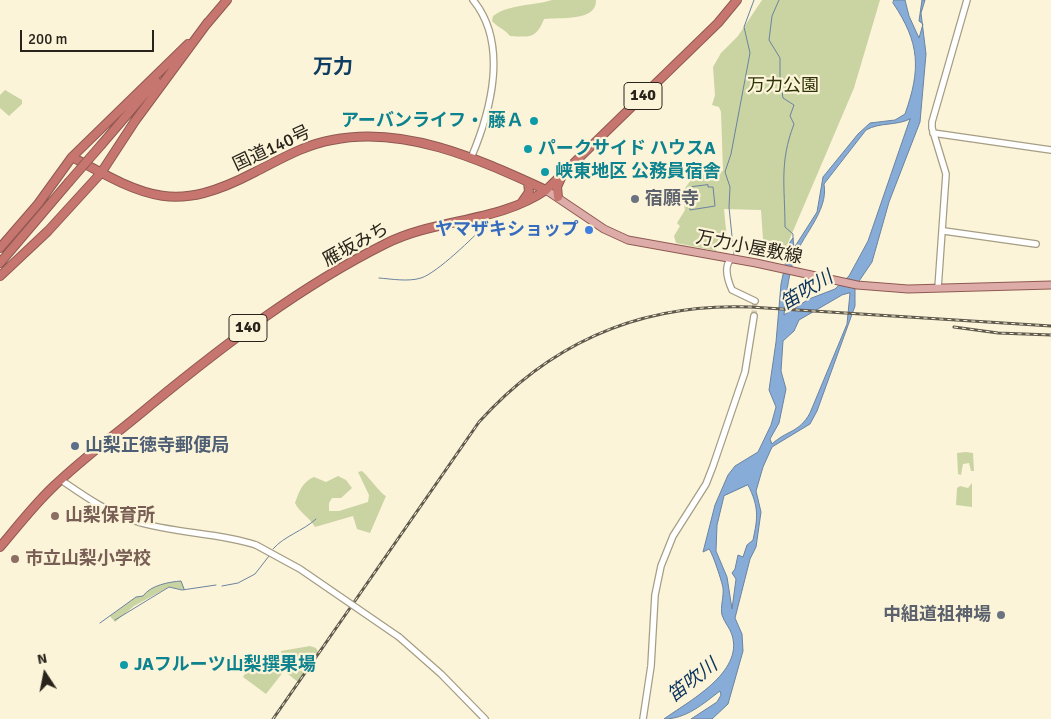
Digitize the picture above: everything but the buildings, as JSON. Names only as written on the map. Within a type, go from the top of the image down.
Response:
[{"type":"highway","points":[[0,263],[227,0]]},
{"type":"highway","name":"雁坂みち","points":[[0,547],[60,480],[235,337],[366,254],[404,236],[519,206],[546,190],[718,23],[737,0]]},
{"type":"highway","points":[[0,276],[48,231],[101,173],[135,121],[208,22]]},
{"type":"highway","points":[[0,248],[38,204],[72,157],[190,42]]},
{"type":"highway","name":"国道140号","points":[[72,157],[146,194],[180,197],[219,190],[290,153],[333,139],[367,136],[398,138],[437,147],[471,158],[546,190]]},
{"type":"highway","points":[[558,198],[557,187],[562,176]]},
{"type":"highway","points":[[519,206],[529,192],[528,182]]},
{"type":"main road","name":"万力小屋敷線","points":[[546,190],[604,229],[628,240],[870,286],[938,288],[1051,285]]},
{"type":"street","points":[[471,158],[485,124],[494,63],[489,29],[473,0]]},
{"type":"street","points":[[938,288],[944,231],[946,169],[933,133],[932,122],[967,0]]},
{"type":"street","points":[[933,133],[1051,150]]},
{"type":"street","points":[[944,231],[1036,244]]},
{"type":"street","points":[[730,259],[727,262],[727,271],[732,290],[755,301]]},
{"type":"street","points":[[643,719],[651,666],[655,595],[661,566],[677,528],[706,484],[713,466],[745,372],[754,316]]},
{"type":"street","points":[[60,480],[84,496],[134,521],[256,545],[300,569],[399,638],[441,674],[485,719]]},
{"type":"green space","points":[[552,0],[596,0],[595,7],[584,15],[544,19],[538,30],[532,35],[510,36],[492,21],[493,16],[506,9]]},
{"type":"green space","name":"万力公園","points":[[762,0],[880,0],[854,88],[782,257],[764,254],[761,210],[724,209],[727,240],[718,240],[716,251],[676,243],[674,236],[680,226],[677,223],[685,210],[682,192],[694,176],[703,175],[710,171],[723,171],[721,112],[719,107],[712,105],[715,95],[713,67],[721,53],[738,36]]},
{"type":"green space","points":[[5,90],[22,100],[22,104],[9,116],[0,108],[0,95]]},
{"type":"green space","points":[[957,453],[973,453],[974,471],[971,471],[969,463],[963,464],[961,475],[958,474]]},
{"type":"green space","points":[[362,471],[386,496],[370,533],[357,529],[353,516],[315,527],[295,503],[302,488],[310,479],[314,477],[326,482],[338,476],[346,480],[352,488],[341,498],[332,498],[329,503],[329,511],[339,511],[368,502],[369,495],[358,472]]},
{"type":"green space","points":[[972,483],[972,507],[956,505],[957,488],[960,486],[968,488]]},
{"type":"green space","points":[[181,581],[185,590],[169,587],[134,606],[115,622],[110,616],[136,597],[143,596],[155,587]]},
{"type":"green space","points":[[310,646],[316,648],[318,652],[298,682],[284,671],[266,694],[243,677],[249,668],[283,662],[281,651]]},
{"type":"water","points":[[894,0],[905,0],[909,16],[919,38],[923,26],[926,54],[920,122],[889,202],[872,262],[855,287],[855,306],[817,411],[810,424],[772,447],[763,467],[756,491],[761,512],[756,547],[750,559],[735,618],[742,634],[743,651],[728,704],[712,719],[691,719],[717,702],[721,695],[720,691],[687,714],[664,719],[711,685],[730,662],[733,649],[732,635],[722,615],[723,588],[713,556],[709,549],[703,552],[715,505],[728,475],[735,466],[758,452],[771,425],[776,407],[769,390],[776,342],[781,284],[790,242],[793,238],[794,248],[817,212],[823,177],[858,134],[870,123],[895,120],[905,114],[914,83],[915,57],[909,31],[893,3]],"holes":[[[910,119],[868,241],[849,276],[835,289],[809,299],[784,315],[788,281],[793,262],[822,204],[824,184],[866,130]],[[850,293],[847,324],[810,413],[802,424],[772,444],[770,439],[779,423],[786,389],[781,371],[783,341],[794,331],[799,320],[842,295]],[[748,485],[756,506],[756,525],[753,540],[747,545],[743,557],[738,555],[735,569],[732,573],[736,579],[732,609],[727,577],[716,551],[717,525],[724,496]]]},
{"type":"water","points":[[922,0],[925,0],[921,13],[922,23],[919,21]]},
{"type":"waterway","points":[[734,256],[729,207],[730,187],[725,172],[731,154],[750,53],[744,27],[754,0]]},
{"type":"waterway","points":[[779,0],[772,16],[769,40],[780,58],[783,98],[794,105],[790,116],[794,124],[786,151],[784,175],[785,227],[793,234],[793,239]]},
{"type":"waterway","points":[[708,185],[708,187],[713,187],[715,206],[690,210],[688,190],[693,190],[692,187],[708,185]]},
{"type":"waterway","points":[[379,278],[411,280],[428,275],[455,254],[486,224]]},
{"type":"waterway","points":[[273,549],[277,544],[316,519]]},
{"type":"waterway","points":[[222,586],[238,583],[255,574],[269,556]]},
{"type":"waterway","points":[[100,623],[136,597],[143,596],[155,587],[181,581],[184,589]]},
{"type":"waterway","points":[[115,620],[169,587],[182,590],[216,585]]},
{"type":"tunnel","points":[[754,316],[755,301]]},
{"type":"railway","points":[[273,719],[479,422],[507,394],[537,369],[568,349],[601,333],[636,320],[672,312],[710,307],[750,307],[1051,326]]},
{"type":"railway","points":[[954,327],[998,333],[1051,335]]},
{"type":"place","name":"アーバンライフ・ 藤Ａ","points":[[534,121]]},
{"type":"place","name":"パークサイド ハウスA","points":[[528,149]]},
{"type":"place","name":"峡東地区 公務員宿舎","points":[[545,172]]},
{"type":"place","name":"宿願寺","points":[[635,199]]},
{"type":"place","name":"ヤマザキショップ","points":[[589,230]]},
{"type":"place","name":"山梨正徳寺郵便局","points":[[75,446]]},
{"type":"place","name":"山梨保育所","points":[[55,516]]},
{"type":"place","name":"市立山梨小学校","points":[[15,559]]},
{"type":"place","name":"中組道祖神場","points":[[1001,615]]},
{"type":"place","name":"JAフルーツ山梨撰果場","points":[[124,665]]},
{"type":"district","name":"万力","points":[[333,68]]},
{"type":"water label","name":"笛吹川","points":[[807,291]]},
{"type":"water label","name":"笛吹川","points":[[693,681]]}]
